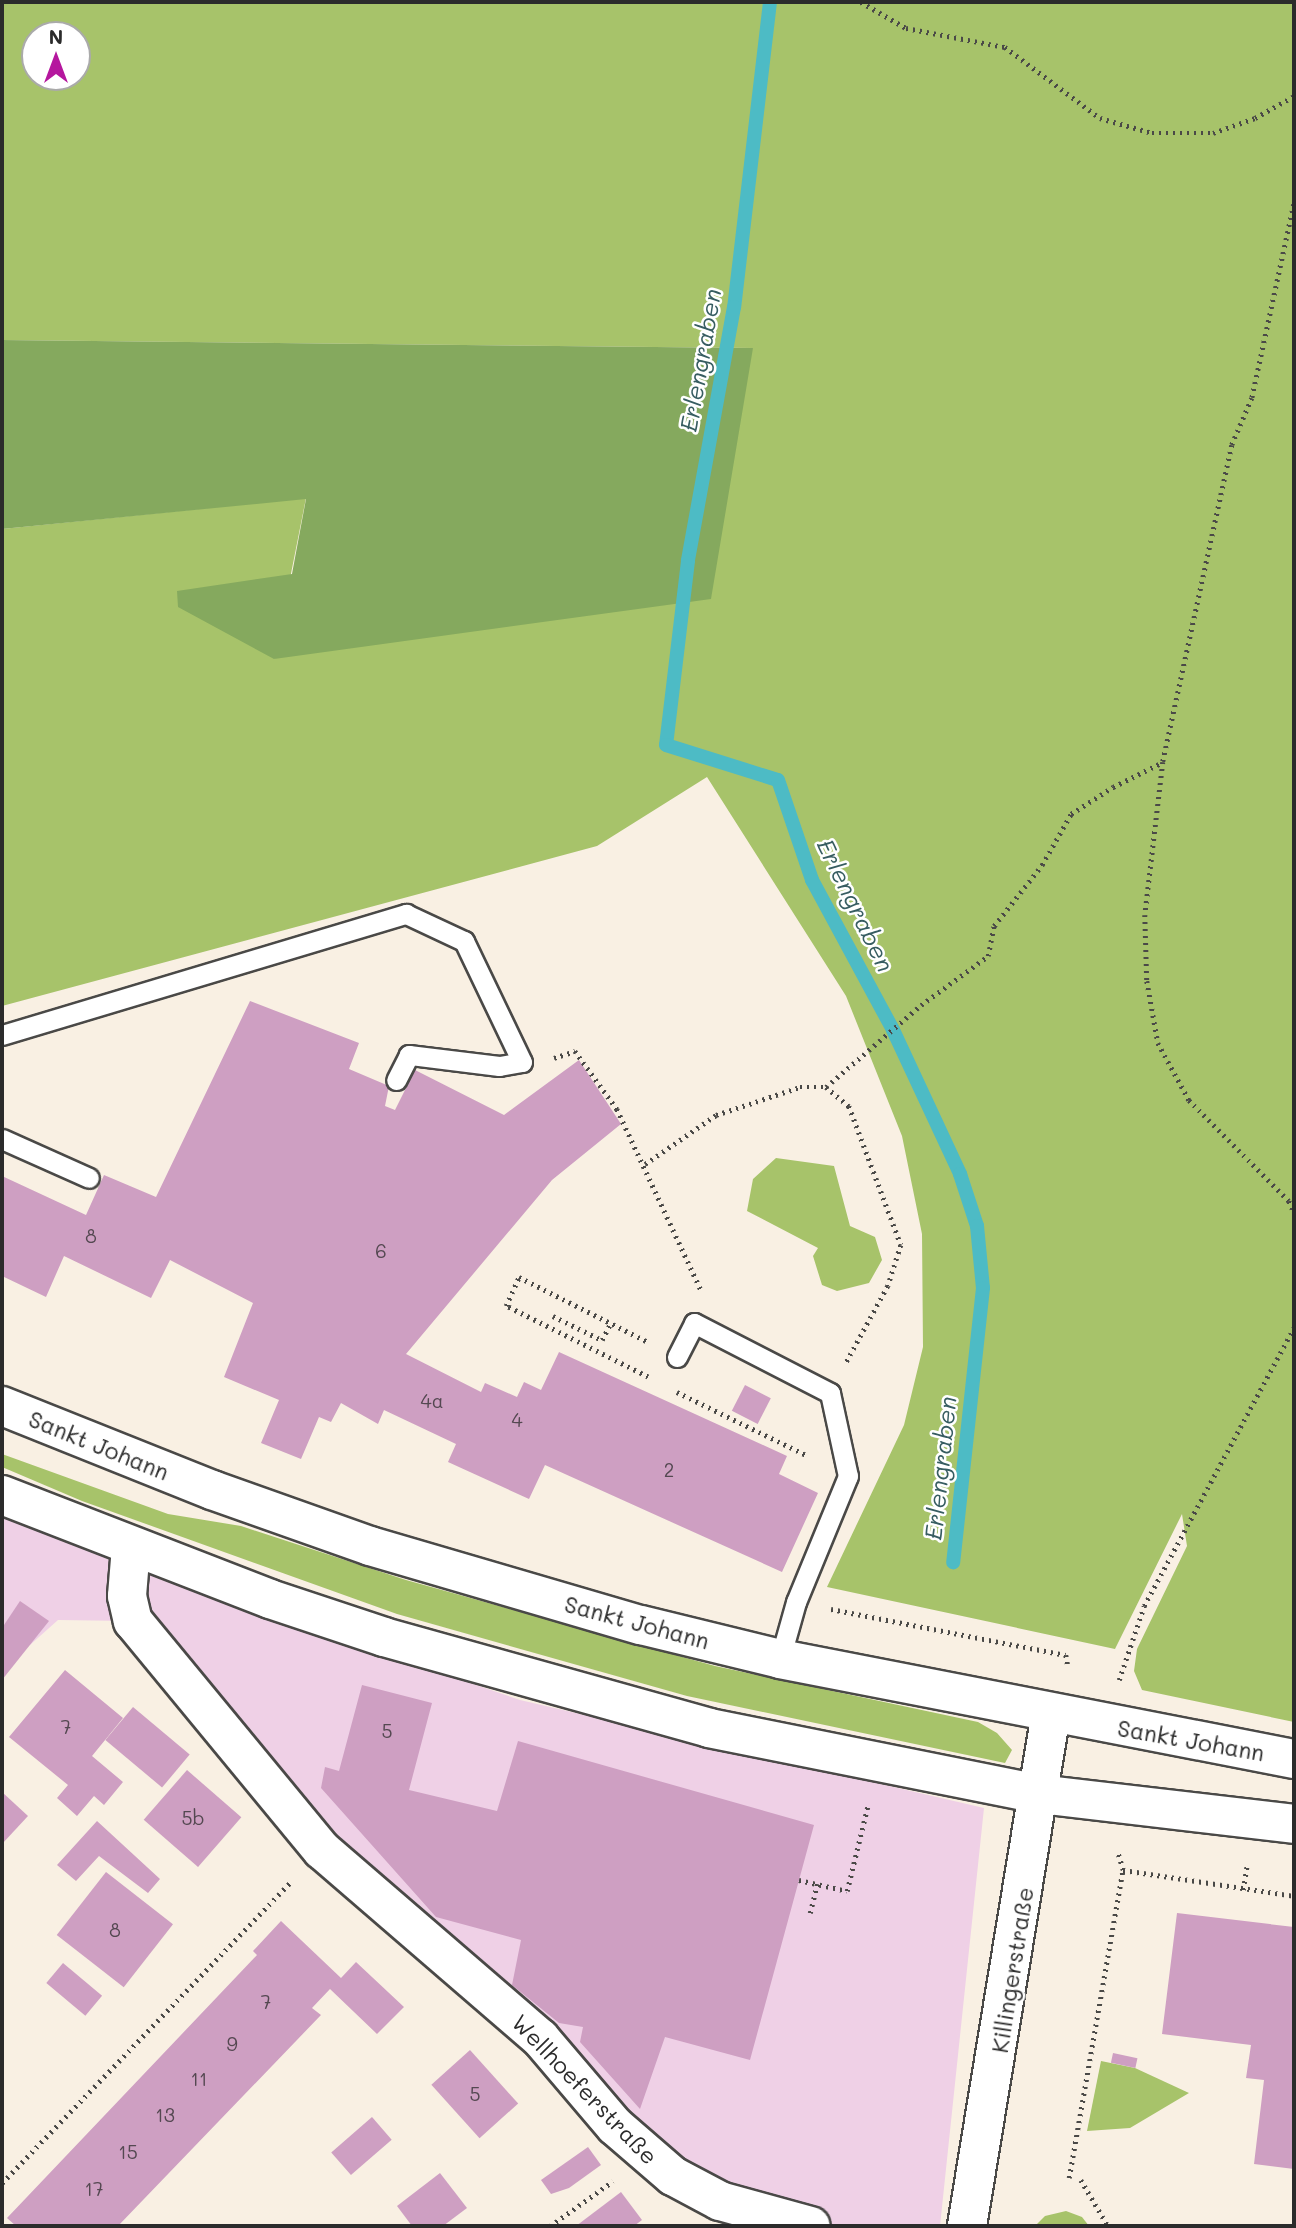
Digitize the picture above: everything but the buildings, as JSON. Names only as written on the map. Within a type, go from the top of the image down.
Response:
[{"type":"main road","name":"Sankt Johann","points":[[2,1406],[212,1490],[370,1546],[528,1594],[780,1659],[1294,1759]]},
{"type":"main road","points":[[2,1495],[270,1599],[509,1675],[709,1728],[1039,1794],[1294,1825]]},
{"type":"main road","name":"Wellhoeferstraße","points":[[131,1547],[127,1596],[133,1620],[322,1850],[540,2038],[615,2126],[648,2156],[720,2201],[811,2226]]},
{"type":"main road","name":"Killingerstraße","points":[[967,2226],[1051,1713]]},
{"type":"lane","points":[[2,1035],[406,914],[464,941],[522,1062],[499,1066],[410,1055],[396,1080]]},
{"type":"lane","points":[[2,1139],[89,1178]]},
{"type":"lane","points":[[677,1357],[694,1323],[718,1332],[830,1393],[848,1476],[796,1602],[780,1659]]},
{"type":"path","points":[[861,2],[906,28],[1005,47],[1100,118],[1152,134],[1213,134],[1255,118],[1294,96]]},
{"type":"path","points":[[1294,204],[1252,398],[1232,445],[1163,762],[1145,915],[1147,981],[1158,1043],[1189,1100],[1289,1201],[1294,1213]]},
{"type":"path","points":[[826,1087],[921,1005],[988,956],[994,926],[1042,865],[1071,814],[1112,787],[1163,762]]},
{"type":"path","points":[[555,1058],[575,1051],[617,1109],[646,1164],[718,1332]]},
{"type":"path","points":[[646,1164],[716,1115],[800,1087],[826,1087],[849,1106],[901,1245],[888,1286],[830,1393]]},
{"type":"path","points":[[525,1317],[506,1306],[519,1277],[677,1357]]},
{"type":"path","points":[[553,1316],[602,1340],[610,1324]]},
{"type":"path","points":[[1104,1724],[1144,1606],[1294,1328]]},
{"type":"path","points":[[796,1602],[1066,1655],[1068,1666]]},
{"type":"path","points":[[799,1880],[847,1891],[878,1763]]},
{"type":"path","points":[[2,2183],[322,1850]]},
{"type":"path","points":[[1069,2178],[1123,1870],[1118,1854]]},
{"type":"path","points":[[1123,1870],[1294,1896]]},
{"type":"path","points":[[810,1913],[817,1884]]},
{"type":"path","points":[[550,2226],[648,2156]]},
{"type":"path","points":[[1081,2180],[1108,2226]]},
{"type":"path","points":[[482,2226],[496,2226]]},
{"type":"shaded area","points":[[2,1513],[117,1562],[520,1700],[984,1808],[940,2226],[841,2226],[768,2219],[672,2178],[323,1850],[128,1621],[58,1620],[2,1670]]},
{"type":"green space","points":[[2,2],[1294,2],[1294,1722],[1142,1690],[1134,1671],[1137,1649],[1187,1546],[1182,1514],[1115,1649],[827,1587],[904,1425],[923,1347],[922,1234],[902,1136],[846,996],[707,777],[597,846],[2,1006],[2,529],[306,498],[274,659],[753,348],[2,340]]},
{"type":"green space","points":[[2,340],[753,348],[711,599],[274,659],[178,607],[177,591],[292,574],[306,499],[2,529]]},
{"type":"green space","points":[[776,1158],[834,1166],[850,1226],[875,1237],[882,1260],[869,1283],[837,1291],[822,1285],[813,1256],[818,1248],[747,1211],[753,1179]]},
{"type":"green space","points":[[2,1454],[168,1514],[241,1526],[406,1580],[715,1666],[978,1722],[997,1733],[1012,1750],[1005,1763],[687,1696],[397,1614],[82,1501],[2,1467]]},
{"type":"green space","points":[[1101,2061],[1135,2068],[1189,2093],[1130,2128],[1087,2131]]},
{"type":"green space","points":[[1066,2211],[1082,2217],[1089,2226],[1035,2226],[1045,2216]]},
{"type":"waterway","name":"Erlengraben","points":[[770,2],[734,307],[688,561],[666,745],[778,780],[812,880],[893,1030],[960,1174],[977,1226],[983,1288],[953,1562]]}]
